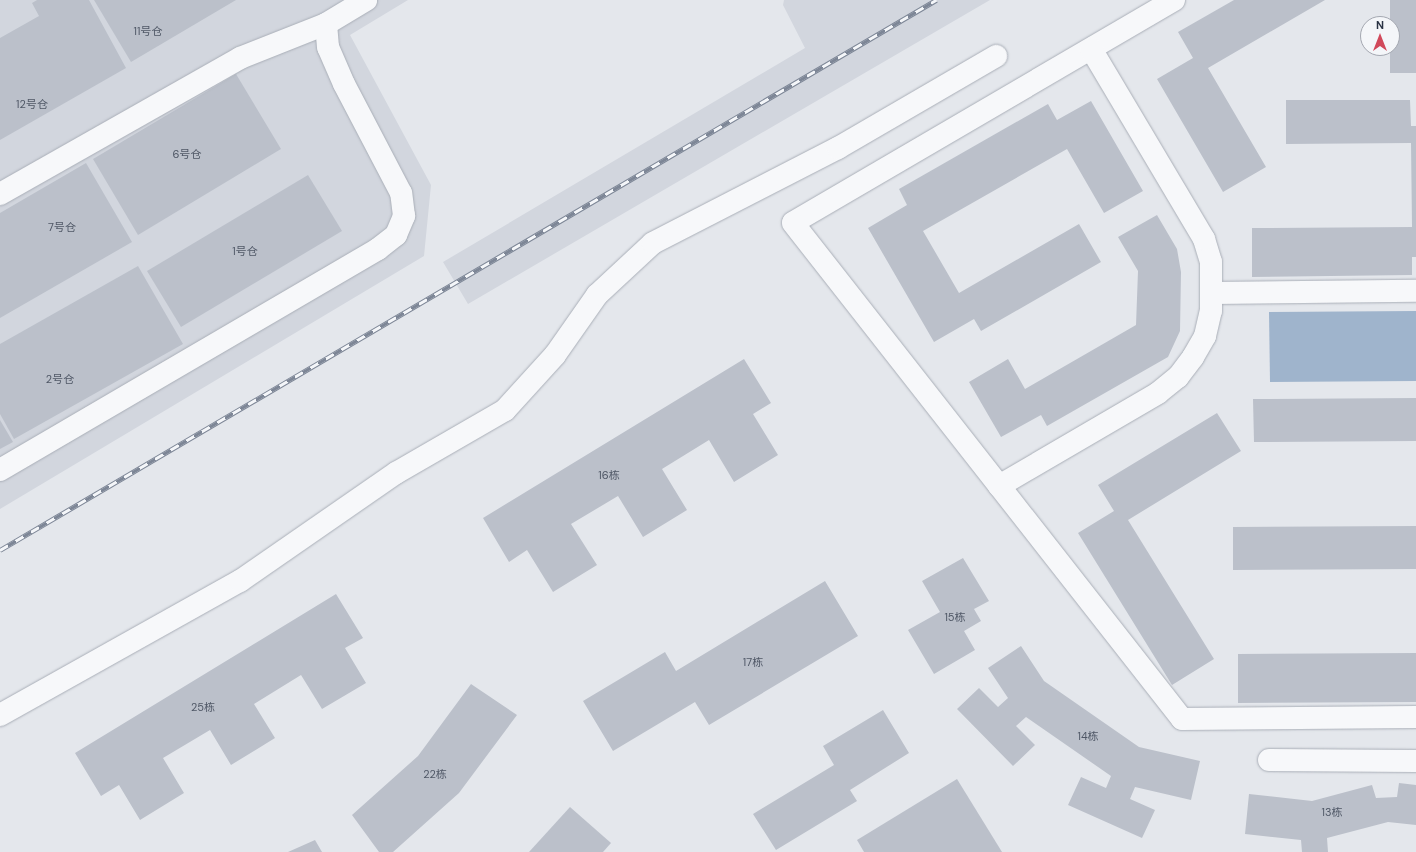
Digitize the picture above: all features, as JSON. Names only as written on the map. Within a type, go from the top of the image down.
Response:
[{"type":"street","points":[[0,194],[240,58],[326,24],[366,0]]},
{"type":"street","points":[[1174,0],[793,223],[1182,719],[1416,717]]},
{"type":"street","points":[[0,470],[378,249],[396,234],[404,216],[401,193],[344,84],[328,47],[326,24]]},
{"type":"street","points":[[1000,486],[1158,393],[1178,377],[1205,336],[1213,293],[1211,262],[1204,239],[1091,49]]},
{"type":"street","points":[[0,715],[240,582],[396,473],[505,410],[555,355],[597,295],[653,243],[838,148],[996,56]]},
{"type":"street","points":[[1213,293],[1416,291]]},
{"type":"street","points":[[1269,760],[1416,761]]},
{"type":"shaded area","points":[[0,0],[408,0],[350,35],[431,185],[424,256],[0,509]]},
{"type":"shaded area","points":[[784,0],[990,0],[468,304],[443,262],[805,48],[783,5]]},
{"type":"water","points":[[1416,311],[1416,381],[1270,382],[1269,312]]},
{"type":"building","points":[[37,0],[89,0],[126,68],[0,140],[0,38],[39,16],[32,3]]},
{"type":"building","points":[[94,0],[236,0],[131,62]]},
{"type":"building","points":[[1234,0],[1325,0],[1208,68],[1266,167],[1223,192],[1157,79],[1193,58],[1178,32]]},
{"type":"building","points":[[1390,0],[1416,0],[1416,73],[1390,73],[1390,56],[1400,56],[1400,16],[1390,16]]},
{"type":"building","points":[[236,74],[281,149],[138,235],[93,159]]},
{"type":"building","points":[[1286,100],[1410,100],[1411,126],[1416,126],[1416,257],[1412,257],[1412,275],[1252,277],[1252,228],[1412,227],[1411,143],[1286,144]]},
{"type":"building","points":[[1091,101],[1143,191],[1104,213],[1067,149],[923,231],[959,293],[1079,224],[1101,262],[981,331],[974,319],[934,342],[868,228],[907,205],[899,189],[1048,104],[1057,120]]},
{"type":"building","points":[[86,163],[132,242],[0,318],[0,213]]},
{"type":"building","points":[[308,175],[342,231],[181,327],[147,271]]},
{"type":"building","points":[[1157,215],[1177,249],[1181,272],[1180,331],[1168,357],[1047,426],[1041,415],[1001,437],[969,382],[1008,359],[1025,389],[1136,325],[1138,271],[1118,237]]},
{"type":"building","points":[[138,266],[183,344],[14,439],[0,414],[0,344]]},
{"type":"building","points":[[744,359],[771,403],[753,414],[778,455],[734,482],[709,440],[662,469],[687,510],[643,537],[618,496],[571,524],[597,565],[553,592],[527,550],[509,562],[483,518]]},
{"type":"building","points":[[1416,398],[1416,441],[1254,442],[1253,399]]},
{"type":"building","points":[[1217,413],[1241,451],[1128,520],[1214,659],[1172,685],[1078,533],[1114,511],[1098,485]]},
{"type":"building","points":[[0,420],[13,442],[0,449]]},
{"type":"building","points":[[1416,526],[1416,569],[1233,570],[1233,527]]},
{"type":"building","points":[[963,558],[989,601],[974,609],[981,621],[964,631],[975,650],[934,674],[908,630],[940,612],[922,581]]},
{"type":"building","points":[[825,581],[858,636],[709,725],[695,702],[613,751],[583,701],[665,652],[676,671]]},
{"type":"building","points":[[336,594],[363,638],[345,648],[366,683],[322,709],[301,675],[254,704],[275,738],[231,765],[210,730],[163,758],[184,793],[140,820],[119,785],[101,796],[75,753]]},
{"type":"building","points":[[1021,646],[1044,681],[1139,747],[1200,761],[1191,800],[1135,787],[1130,799],[1155,810],[1142,838],[1068,805],[1081,777],[1106,788],[1111,776],[1026,717],[1016,726],[1035,745],[1013,766],[957,709],[979,688],[998,707],[1008,698],[988,668]]},
{"type":"building","points":[[1416,653],[1416,702],[1238,703],[1238,654]]},
{"type":"building","points":[[471,684],[517,715],[459,793],[393,852],[379,852],[352,815],[418,756]]},
{"type":"building","points":[[883,710],[909,753],[850,790],[857,801],[776,850],[753,814],[834,765],[823,746]]},
{"type":"building","points":[[957,779],[1002,852],[864,852],[857,840]]},
{"type":"building","points":[[1399,783],[1416,785],[1416,825],[1388,822],[1327,838],[1328,852],[1302,852],[1301,840],[1245,834],[1249,794],[1312,801],[1372,785],[1376,798],[1397,797]]},
{"type":"building","points":[[570,807],[611,843],[603,852],[529,852]]},
{"type":"building","points":[[315,840],[322,852],[288,852]]},
{"type":"railway","points":[[0,550],[936,0]]}]
